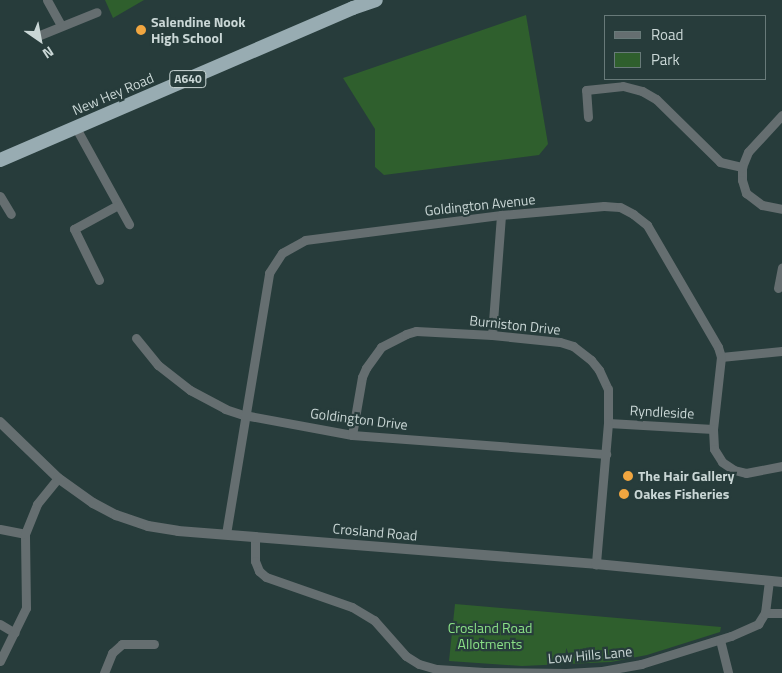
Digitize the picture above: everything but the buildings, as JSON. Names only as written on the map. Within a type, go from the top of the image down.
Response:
[{"type":"highway","name":"New Hey Road","points":[[0,160],[352,8],[376,0]]},
{"type":"street","points":[[48,0],[61,25]]},
{"type":"street","points":[[40,34],[96,12]]},
{"type":"street","points":[[588,117],[586,90],[623,86],[642,91],[656,99],[720,162],[742,167]]},
{"type":"street","points":[[782,115],[748,152],[742,167],[742,180],[746,193],[762,205],[782,209]]},
{"type":"street","points":[[76,128],[129,224]]},
{"type":"street","points":[[0,196],[11,214]]},
{"type":"street","points":[[99,280],[74,229],[118,205]]},
{"type":"street","name":"Goldington Avenue","points":[[226,534],[268,273],[282,254],[292,246],[305,240],[501,216],[604,206],[620,207],[647,225],[718,347],[721,357]]},
{"type":"street","points":[[492,335],[501,216]]},
{"type":"street","points":[[778,288],[782,267]]},
{"type":"street","name":"Burniston Drive","points":[[352,435],[362,377],[371,358],[381,347],[395,338],[416,331],[492,335],[560,342],[573,346],[584,354],[599,370],[606,384],[608,423],[596,564]]},
{"type":"street","name":"Goldington Drive","points":[[136,338],[158,365],[190,390],[225,409],[244,415],[352,435],[606,454]]},
{"type":"street","points":[[782,351],[721,357],[713,429],[714,449],[722,462],[734,470],[746,472],[782,466]]},
{"type":"street","name":"Crosland Road","points":[[0,422],[58,478],[93,503],[116,515],[148,526],[596,564],[782,582]]},
{"type":"street","name":"Ryndleside","points":[[608,423],[713,429]]},
{"type":"street","points":[[0,661],[26,608],[25,534],[37,504],[58,478]]},
{"type":"street","points":[[0,529],[25,534]]},
{"type":"street","name":"Low Hills Lane","points":[[255,536],[255,561],[259,571],[266,577],[352,607],[374,620],[406,656],[419,664],[437,669],[484,673],[602,671],[641,664],[720,640],[758,624],[765,613]]},
{"type":"street","points":[[769,581],[765,613],[782,613]]},
{"type":"street","points":[[0,624],[15,633]]},
{"type":"street","points":[[720,640],[728,673]]},
{"type":"street","points":[[104,673],[112,653],[122,644],[154,644]]},
{"type":"green space","points":[[105,0],[144,0],[113,18]]},
{"type":"green space","points":[[526,15],[548,144],[539,155],[384,175],[375,167],[375,129],[343,78]]},
{"type":"green space","name":"Crosland Road Allotments","points":[[455,604],[721,627],[720,632],[647,655],[611,662],[522,666],[449,661]]},
{"type":"place","name":"Salendine Nook High School","points":[[141,30]]},
{"type":"place","name":"The Hair Gallery","points":[[628,476]]},
{"type":"place","name":"Oakes Fisheries","points":[[624,494]]}]
